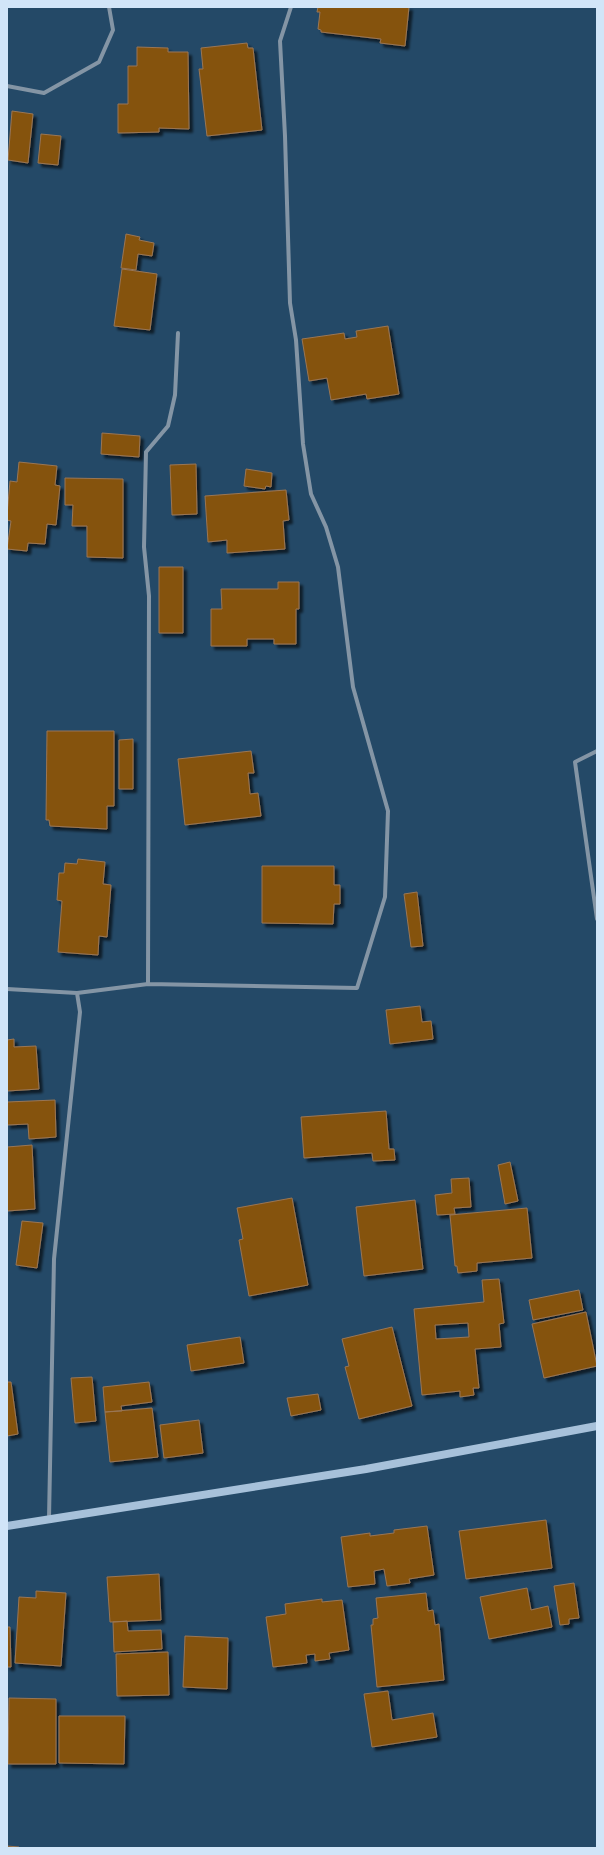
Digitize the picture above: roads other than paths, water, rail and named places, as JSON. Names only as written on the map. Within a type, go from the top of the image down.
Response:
[{"type":"main road","points":[[7,1526],[366,1469],[597,1426]]},
{"type":"street","points":[[7,86],[44,93],[99,62],[113,30],[109,7]]},
{"type":"street","points":[[7,989],[77,993],[148,984],[357,988],[385,897],[388,811],[353,687],[338,566],[326,527],[311,494],[303,444],[296,340],[290,303],[286,136],[280,41],[291,7]]},
{"type":"street","points":[[148,984],[149,596],[144,547],[146,452],[168,426],[175,395],[178,333]]},
{"type":"street","points":[[597,751],[575,762],[597,919]]},
{"type":"street","points":[[49,1519],[54,1258],[80,1012],[77,993]]}]
